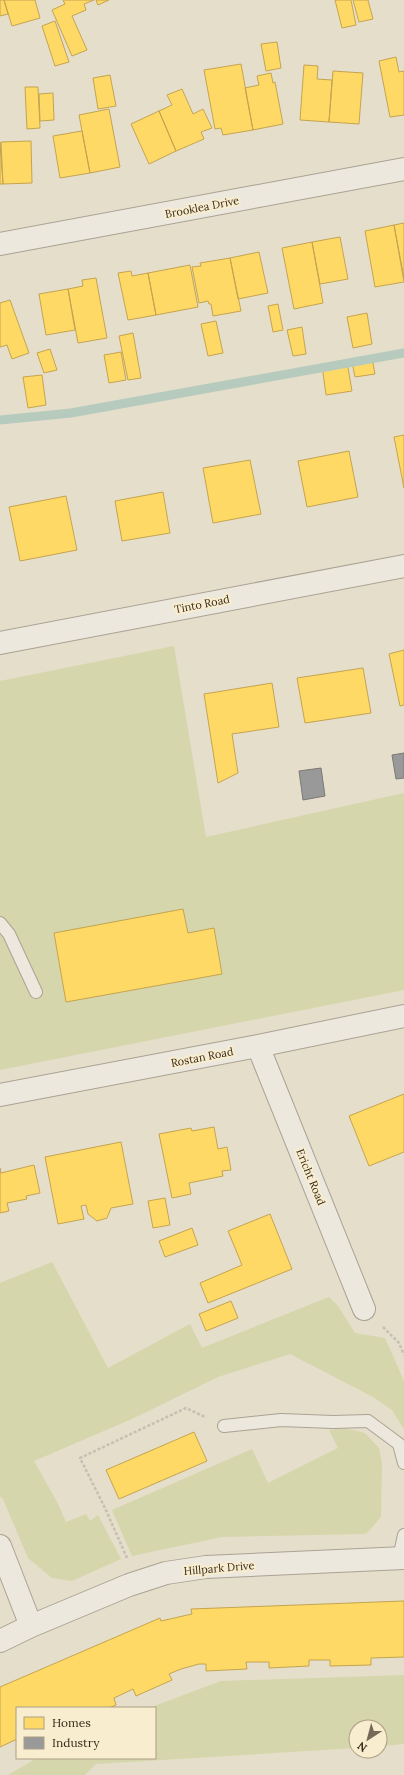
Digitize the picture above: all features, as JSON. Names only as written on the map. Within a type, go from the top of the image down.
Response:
[{"type":"street","name":"Brooklea Drive","points":[[0,244],[404,169]]},
{"type":"street","name":"Tinto Road","points":[[0,643],[404,566]]},
{"type":"street","name":"Rostan Road","points":[[0,1095],[258,1046],[404,1016]]},
{"type":"street","name":"Ericht Road","points":[[258,1046],[364,1309]]},
{"type":"street","points":[[0,1546],[31,1626]]},
{"type":"street","name":"Hillpark Drive","points":[[0,1641],[31,1626],[137,1582],[166,1573],[206,1567],[402,1558]]},
{"type":"lane","points":[[0,923],[9,934],[36,992]]},
{"type":"lane","points":[[224,1426],[281,1420],[368,1422],[399,1444],[404,1463]]},
{"type":"lane","points":[[402,1558],[404,1535]]},
{"type":"path","points":[[364,1309],[399,1344],[404,1355]]},
{"type":"path","points":[[137,1582],[105,1508],[80,1458],[186,1408],[224,1426]]},
{"type":"green space","points":[[174,646],[206,837],[404,793],[404,990],[0,1070],[0,681]]},
{"type":"green space","points":[[52,1262],[108,1368],[190,1324],[202,1348],[329,1297],[338,1306],[355,1333],[385,1338],[404,1381],[404,1429],[392,1410],[373,1397],[290,1354],[218,1377],[134,1418],[34,1461],[57,1502],[66,1522],[86,1514],[90,1521],[98,1515],[121,1559],[72,1581],[52,1578],[28,1558],[3,1499],[0,1496],[0,1283]]},
{"type":"green space","points":[[344,1428],[365,1433],[379,1448],[382,1463],[381,1517],[366,1534],[222,1537],[132,1556],[112,1510],[252,1449],[268,1483],[338,1448],[329,1430]]},
{"type":"green space","points":[[404,1675],[404,1744],[388,1745],[388,1719],[348,1719],[348,1748],[96,1764],[85,1775],[8,1775],[35,1759],[156,1759],[156,1707],[152,1707],[221,1681]]},
{"type":"building: Homes","points":[[0,0],[4,0],[8,14],[0,16]]},
{"type":"building: Homes","points":[[4,0],[35,0],[40,18],[12,26]]},
{"type":"building: Homes","points":[[63,0],[94,0],[84,4],[86,10],[72,16],[87,50],[72,56],[52,10],[65,4]]},
{"type":"building: Homes","points":[[96,0],[109,0],[98,5]]},
{"type":"building: Homes","points":[[335,0],[351,0],[356,25],[342,28]]},
{"type":"building: Homes","points":[[353,0],[368,0],[373,19],[359,22]]},
{"type":"building: Homes","points":[[55,21],[69,62],[55,66],[42,26]]},
{"type":"building: Homes","points":[[277,42],[281,68],[266,71],[261,44]]},
{"type":"building: Homes","points":[[396,57],[399,72],[404,71],[404,115],[390,117],[379,61]]},
{"type":"building: Homes","points":[[241,64],[253,130],[223,135],[221,128],[215,129],[204,70]]},
{"type":"building: Homes","points":[[304,65],[318,66],[317,79],[332,80],[329,122],[300,120]]},
{"type":"building: Homes","points":[[333,71],[363,73],[359,124],[329,122]]},
{"type":"building: Homes","points":[[271,73],[273,83],[275,82],[283,124],[253,130],[245,88],[259,85],[257,76]]},
{"type":"building: Homes","points":[[110,75],[116,106],[98,109],[93,78]]},
{"type":"building: Homes","points":[[25,87],[38,87],[40,128],[27,129]]},
{"type":"building: Homes","points":[[182,89],[193,114],[203,109],[212,128],[201,132],[204,139],[176,151],[159,111],[172,105],[167,95]]},
{"type":"building: Homes","points":[[53,93],[54,120],[40,121],[39,94]]},
{"type":"building: Homes","points":[[109,109],[120,167],[90,173],[79,115]]},
{"type":"building: Homes","points":[[159,111],[176,151],[149,164],[131,124]]},
{"type":"building: Homes","points":[[82,131],[90,173],[60,178],[53,136]]},
{"type":"building: Homes","points":[[31,141],[32,183],[3,184],[1,142]]},
{"type":"building: Homes","points":[[0,142],[3,184],[0,184]]},
{"type":"building: Homes","points":[[404,223],[404,278],[394,225]]},
{"type":"building: Homes","points":[[394,225],[404,282],[375,287],[365,231]]},
{"type":"building: Homes","points":[[340,237],[348,279],[320,284],[312,242]]},
{"type":"building: Homes","points":[[312,242],[323,303],[294,309],[282,248]]},
{"type":"building: Homes","points":[[259,252],[268,293],[238,299],[230,258]]},
{"type":"building: Homes","points":[[230,258],[241,311],[213,316],[211,304],[209,304],[208,301],[199,303],[192,267],[201,266],[200,263]]},
{"type":"building: Homes","points":[[190,265],[198,307],[156,315],[148,273]]},
{"type":"building: Homes","points":[[131,271],[132,276],[148,273],[156,315],[128,320],[118,273]]},
{"type":"building: Homes","points":[[96,278],[107,338],[78,343],[68,289],[83,286],[82,280]]},
{"type":"building: Homes","points":[[68,289],[75,330],[46,335],[39,294]]},
{"type":"building: Homes","points":[[10,300],[29,353],[12,359],[7,345],[0,347],[0,303]]},
{"type":"building: Homes","points":[[278,304],[283,330],[273,332],[268,306]]},
{"type":"building: Homes","points":[[367,313],[372,344],[353,348],[347,317]]},
{"type":"building: Homes","points":[[216,321],[223,353],[208,356],[201,324]]},
{"type":"building: Homes","points":[[302,327],[306,354],[293,356],[287,330]]},
{"type":"building: Homes","points":[[133,333],[141,378],[128,380],[119,336]]},
{"type":"building: Homes","points":[[50,349],[57,370],[44,373],[37,353]]},
{"type":"building: Homes","points":[[121,352],[126,380],[109,383],[104,355]]},
{"type":"building: Homes","points":[[372,358],[375,374],[355,377],[352,362]]},
{"type":"building: Homes","points":[[347,362],[352,391],[326,395],[322,365]]},
{"type":"building: Homes","points":[[42,375],[46,405],[28,408],[23,377]]},
{"type":"building: Homes","points":[[404,435],[404,488],[394,437]]},
{"type":"building: Homes","points":[[349,451],[358,497],[307,507],[298,461]]},
{"type":"building: Homes","points":[[250,460],[261,514],[213,523],[203,468]]},
{"type":"building: Homes","points":[[163,492],[170,533],[122,541],[115,501]]},
{"type":"building: Homes","points":[[66,496],[77,550],[20,561],[9,507]]},
{"type":"building: Homes","points":[[404,650],[404,705],[400,706],[389,654]]},
{"type":"building: Homes","points":[[363,668],[371,713],[305,723],[297,678]]},
{"type":"building: Homes","points":[[272,683],[279,727],[232,734],[238,773],[218,783],[204,694]]},
{"type":"building: Homes","points":[[183,909],[188,933],[214,928],[222,974],[66,1002],[54,933]]},
{"type":"building: Homes","points":[[404,1094],[404,1152],[369,1166],[349,1116]]},
{"type":"building: Homes","points":[[214,1127],[218,1149],[227,1147],[231,1170],[222,1171],[223,1176],[189,1183],[191,1194],[172,1198],[159,1134],[191,1128],[192,1131]]},
{"type":"building: Homes","points":[[121,1142],[133,1204],[111,1208],[107,1218],[97,1221],[88,1214],[86,1205],[81,1206],[84,1219],[58,1224],[45,1157]]},
{"type":"building: Homes","points":[[34,1165],[40,1193],[26,1196],[27,1199],[7,1203],[9,1211],[0,1213],[0,1168],[1,1173]]},
{"type":"building: Homes","points":[[165,1198],[170,1225],[153,1228],[148,1201]]},
{"type":"building: Homes","points":[[270,1214],[292,1269],[208,1303],[200,1283],[242,1265],[228,1231]]},
{"type":"building: Homes","points":[[192,1228],[198,1245],[165,1257],[159,1241]]},
{"type":"building: Homes","points":[[231,1301],[238,1318],[206,1331],[199,1314]]},
{"type":"building: Homes","points":[[194,1432],[207,1461],[119,1499],[106,1470]]},
{"type":"building: Homes","points":[[404,1601],[404,1657],[371,1658],[371,1665],[330,1666],[330,1660],[309,1660],[309,1666],[269,1668],[269,1662],[246,1662],[247,1669],[206,1671],[206,1664],[199,1664],[169,1674],[172,1680],[136,1696],[133,1689],[114,1698],[116,1705],[111,1707],[16,1707],[16,1739],[0,1747],[0,1687],[160,1618],[161,1621],[192,1614],[191,1609]]},
{"type":"building: Industry","points":[[404,753],[404,778],[396,779],[392,755]]},
{"type":"building: Industry","points":[[321,768],[325,796],[303,800],[299,771]]},
{"type":"waterway","points":[[0,420],[71,413],[404,353]]}]
